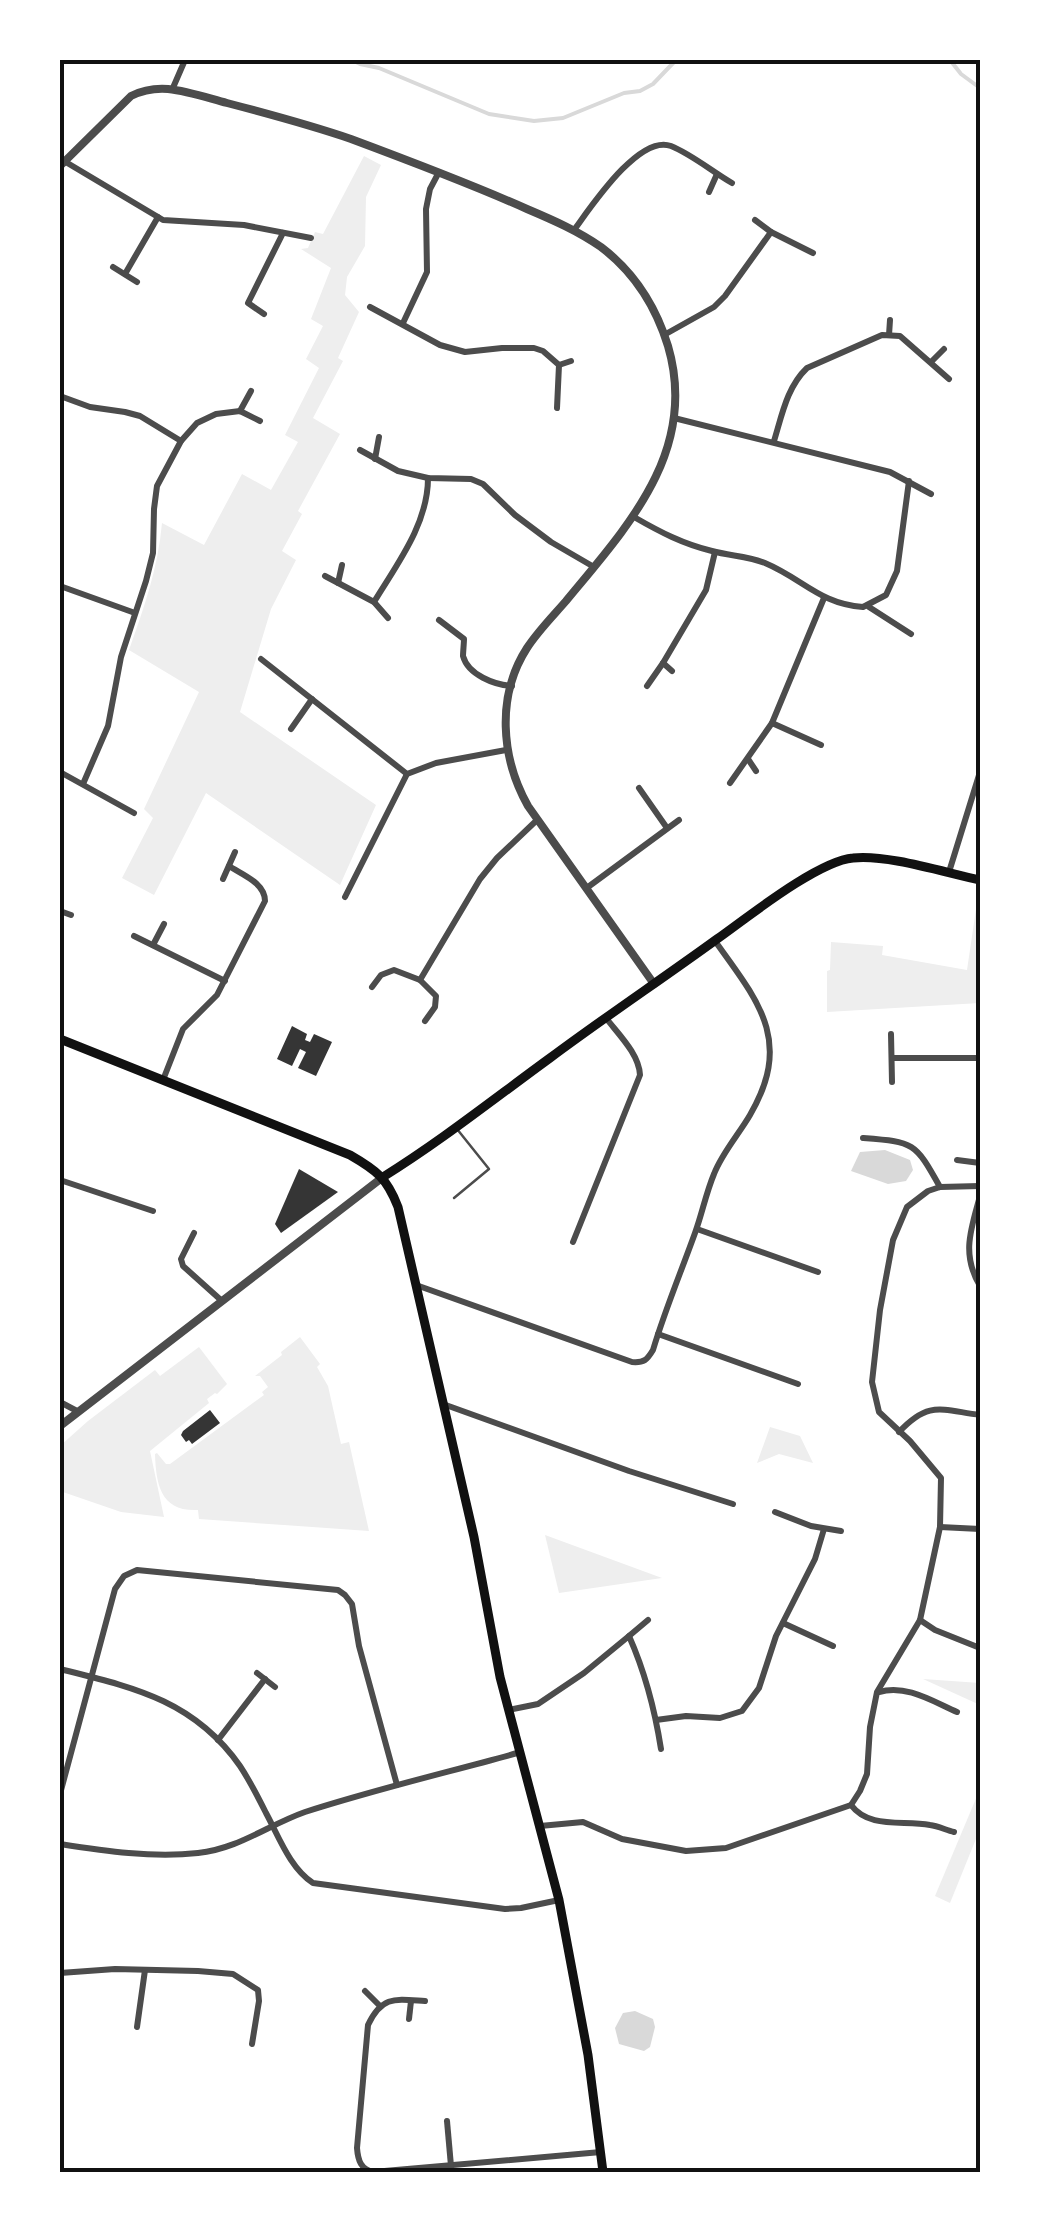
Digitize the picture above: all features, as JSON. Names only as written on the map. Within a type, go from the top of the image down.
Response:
[{"type":"main road","points":[[383,1178],[777,896],[817,872],[842,860],[859,858],[904,863],[980,880]]},
{"type":"main road","points":[[60,1039],[350,1155],[376,1170],[398,1207],[474,1537],[508,1710],[560,1900],[604,2172]]},
{"type":"street","points":[[172,90],[185,60]]},
{"type":"street","points":[[310,238],[244,225],[172,222],[62,164],[131,96],[144,91],[172,90],[300,122],[438,172],[574,230],[617,260],[652,306],[672,360],[674,418],[666,456],[634,516],[526,650],[507,708],[506,750],[518,790],[654,984]]},
{"type":"street","points":[[574,230],[625,166],[652,145],[668,144],[732,183]]},
{"type":"street","points":[[403,323],[427,272],[426,209],[438,172]]},
{"type":"street","points":[[709,192],[717,174]]},
{"type":"street","points":[[125,274],[158,217]]},
{"type":"street","points":[[754,220],[813,252]]},
{"type":"street","points":[[664,335],[726,296],[771,232]]},
{"type":"street","points":[[264,314],[248,303],[283,233]]},
{"type":"street","points":[[113,267],[138,282]]},
{"type":"street","points":[[370,307],[440,344],[465,352],[534,348],[559,365]]},
{"type":"street","points":[[890,320],[890,336]]},
{"type":"street","points":[[774,441],[790,388],[797,378],[808,368],[882,335],[900,336],[949,380]]},
{"type":"street","points":[[931,362],[944,349]]},
{"type":"street","points":[[559,365],[571,361]]},
{"type":"street","points":[[557,408],[559,365]]},
{"type":"street","points":[[240,411],[251,391]]},
{"type":"street","points":[[60,396],[90,408],[140,416],[181,441]]},
{"type":"street","points":[[83,784],[108,726],[115,682],[154,553],[157,486],[181,441],[197,423],[216,414],[240,411],[260,421]]},
{"type":"street","points":[[674,418],[890,472],[932,494]]},
{"type":"street","points":[[375,460],[379,437]]},
{"type":"street","points":[[360,450],[398,471],[428,478],[471,479],[482,484],[551,542],[594,567]]},
{"type":"street","points":[[374,602],[412,539],[426,505],[428,478]]},
{"type":"street","points":[[634,516],[670,538],[763,562],[824,598],[851,606],[868,606],[886,595],[898,572],[909,481]]},
{"type":"street","points":[[646,686],[706,590],[715,552]]},
{"type":"street","points":[[338,583],[342,566]]},
{"type":"street","points":[[326,576],[374,602],[388,618]]},
{"type":"street","points":[[60,586],[135,613]]},
{"type":"street","points":[[730,784],[772,723],[824,598]]},
{"type":"street","points":[[868,606],[911,634]]},
{"type":"street","points":[[440,620],[464,639],[462,653],[468,666],[497,685],[512,686]]},
{"type":"street","points":[[261,660],[407,774]]},
{"type":"street","points":[[663,664],[672,671]]},
{"type":"street","points":[[292,728],[312,700]]},
{"type":"street","points":[[772,723],[821,744]]},
{"type":"street","points":[[346,896],[407,774],[436,763],[506,750]]},
{"type":"street","points":[[748,759],[756,771]]},
{"type":"street","points":[[60,772],[134,813]]},
{"type":"street","points":[[949,874],[980,772]]},
{"type":"street","points":[[639,788],[667,828]]},
{"type":"street","points":[[420,980],[480,880],[537,820]]},
{"type":"street","points":[[588,887],[678,820]]},
{"type":"street","points":[[223,879],[235,852]]},
{"type":"street","points":[[164,1080],[183,1029],[217,994],[262,908],[265,894],[229,866]]},
{"type":"street","points":[[60,911],[71,916]]},
{"type":"street","points":[[153,945],[164,924]]},
{"type":"street","points":[[134,936],[225,981]]},
{"type":"street","points":[[415,1284],[632,1362],[648,1359],[715,1171],[757,1103],[771,1064],[766,1024],[744,981],[715,941]]},
{"type":"street","points":[[372,987],[380,976],[394,970],[420,980],[436,996],[435,1007],[425,1021]]},
{"type":"street","points":[[574,1242],[640,1075],[635,1056],[606,1018]]},
{"type":"street","points":[[891,1034],[892,1082]]},
{"type":"street","points":[[893,1058],[980,1058]]},
{"type":"street","points":[[863,1138],[903,1141],[924,1158],[940,1187]]},
{"type":"street","points":[[957,1160],[980,1163]]},
{"type":"street","points":[[60,1426],[383,1178]]},
{"type":"street","points":[[60,1180],[152,1211]]},
{"type":"street","points":[[540,1826],[583,1822],[622,1839],[686,1851],[726,1848],[850,1805],[860,1791],[867,1774],[870,1728],[878,1692],[920,1620],[940,1527],[940,1478],[910,1441],[879,1412],[872,1382],[893,1240],[907,1207],[928,1191],[980,1186]]},
{"type":"street","points":[[980,1196],[968,1254],[980,1286]]},
{"type":"street","points":[[697,1228],[818,1272]]},
{"type":"street","points":[[194,1233],[181,1259],[183,1266],[222,1301]]},
{"type":"street","points":[[658,1334],[798,1384]]},
{"type":"street","points":[[60,1402],[77,1411]]},
{"type":"street","points":[[444,1404],[733,1504]]},
{"type":"street","points":[[899,1432],[928,1408],[980,1415]]},
{"type":"street","points":[[775,1512],[841,1532]]},
{"type":"street","points":[[940,1527],[980,1528]]},
{"type":"street","points":[[656,1720],[686,1716],[720,1718],[742,1711],[759,1688],[776,1636],[815,1560],[824,1529]]},
{"type":"street","points":[[60,1794],[115,1589],[124,1576],[137,1570],[338,1590],[352,1604],[359,1646],[397,1786]]},
{"type":"street","points":[[508,1710],[538,1704],[584,1673],[648,1620]]},
{"type":"street","points":[[920,1620],[980,1648]]},
{"type":"street","points":[[784,1623],[833,1646]]},
{"type":"street","points":[[628,1636],[640,1664],[662,1750]]},
{"type":"street","points":[[60,1669],[160,1698],[218,1740],[242,1768],[297,1869],[313,1883],[505,1909],[560,1900]]},
{"type":"street","points":[[256,1673],[275,1687]]},
{"type":"street","points":[[218,1740],[264,1679]]},
{"type":"street","points":[[878,1692],[914,1692],[956,1712]]},
{"type":"street","points":[[60,1844],[162,1855],[200,1853],[229,1847],[302,1813],[520,1752]]},
{"type":"street","points":[[850,1805],[859,1816],[954,1832]]},
{"type":"street","points":[[60,1972],[115,1969],[232,1974],[254,1986],[259,1995],[252,2044]]},
{"type":"street","points":[[137,2026],[145,1970]]},
{"type":"street","points":[[365,1991],[380,2006]]},
{"type":"street","points":[[425,2001],[394,1999],[380,2006],[368,2025],[357,2148],[360,2164],[366,2170],[601,2152]]},
{"type":"street","points":[[410,2019],[412,2000]]},
{"type":"street","points":[[447,2121],[451,2166]]},
{"type":"lane","points":[[454,1198],[488,1168],[456,1128]]},
{"type":"shaded area","points":[[364,156],[381,165],[366,197],[365,246],[347,277],[345,295],[359,312],[338,358],[343,361],[313,418],[340,434],[298,511],[302,514],[282,551],[296,560],[271,609],[240,712],[376,805],[340,885],[206,793],[154,895],[122,878],[153,818],[144,809],[199,692],[129,650],[154,572],[162,523],[204,545],[242,474],[271,490],[298,442],[285,435],[319,368],[306,359],[323,326],[311,319],[331,268],[301,249],[308,248],[315,232],[323,234]]},
{"type":"shaded area","points":[[979,889],[980,1003],[827,1012],[831,942],[883,946],[882,955],[967,970]]},
{"type":"shaded area","points":[[885,1150],[910,1160],[913,1170],[906,1181],[888,1184],[851,1171],[860,1152]]},
{"type":"shaded area","points":[[300,1337],[320,1364],[317,1367],[328,1386],[341,1444],[349,1442],[369,1531],[199,1519],[198,1510],[168,1501],[159,1486],[155,1454],[170,1464],[264,1395],[262,1392],[268,1387],[260,1376],[255,1376]]},
{"type":"shaded area","points":[[199,1347],[227,1384],[150,1451],[164,1517],[121,1512],[60,1491],[60,1446],[155,1370],[160,1376]]},
{"type":"shaded area","points":[[770,1427],[800,1436],[813,1463],[779,1454],[757,1463]]},
{"type":"shaded area","points":[[545,1535],[662,1578],[559,1593]]},
{"type":"shaded area","points":[[923,1679],[980,1683],[980,1705]]},
{"type":"shaded area","points":[[980,1789],[980,1829],[950,1903],[935,1896]]},
{"type":"shaded area","points":[[635,2011],[653,2019],[655,2027],[650,2047],[644,2051],[619,2044],[615,2028],[623,2013]]},
{"type":"building","points":[[292,1026],[307,1034],[305,1040],[310,1042],[314,1034],[332,1042],[316,1076],[298,1068],[306,1052],[300,1049],[292,1066],[277,1059]]},
{"type":"building","points":[[299,1169],[338,1192],[281,1233],[275,1224]]},
{"type":"building","points":[[210,1410],[220,1423],[192,1444],[186,1442],[183,1431]]},
{"type":"waterway","points":[[352,60],[489,114],[534,121],[563,118],[624,93],[640,91],[653,84],[676,60]]},
{"type":"waterway","points":[[950,60],[980,88]]}]
